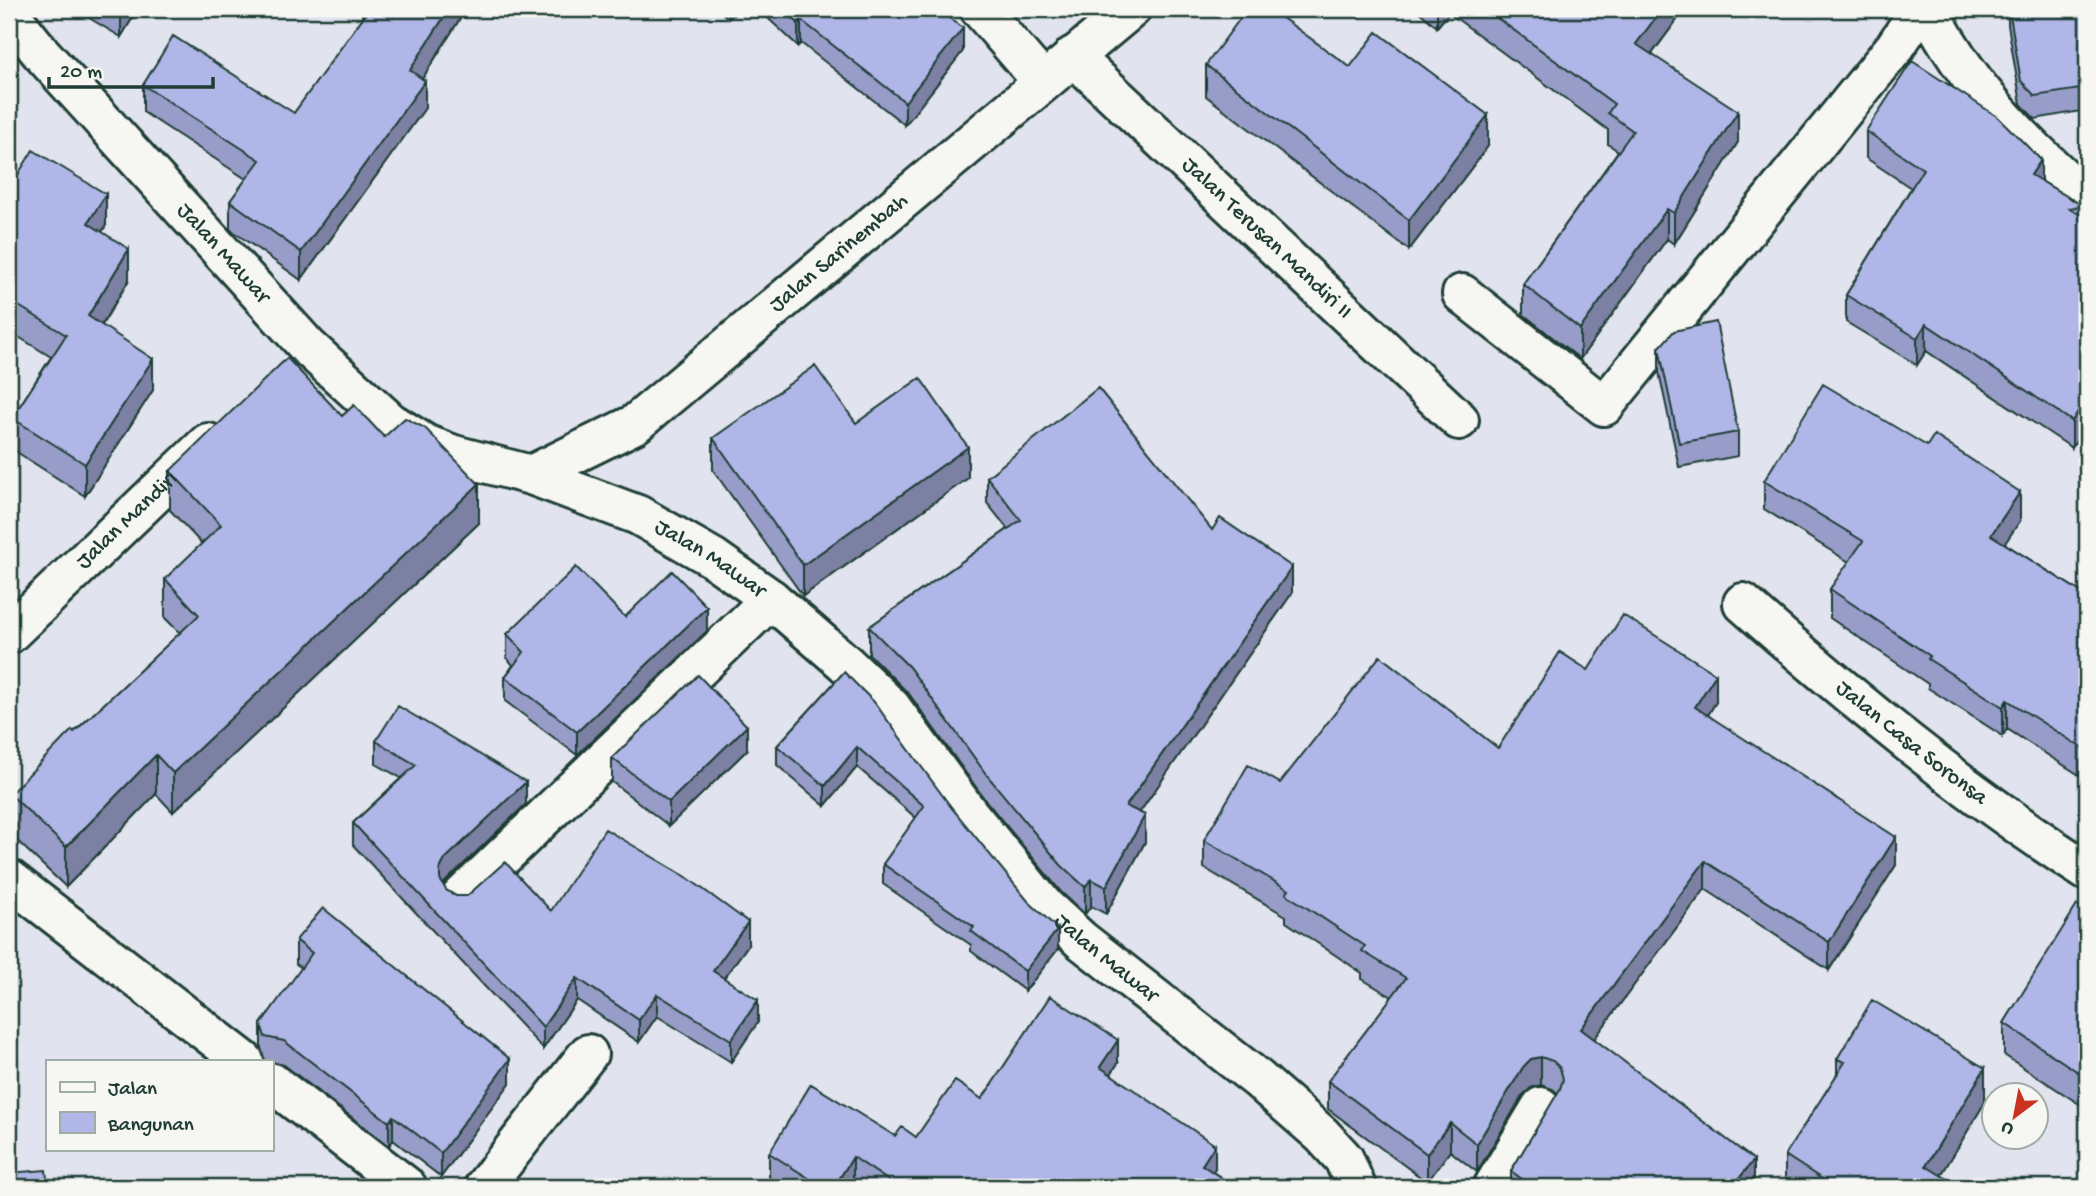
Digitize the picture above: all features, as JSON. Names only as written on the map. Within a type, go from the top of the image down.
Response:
[{"type":"street","points":[[980,9],[1043,82]]},
{"type":"street","name":"Jalan Sarinembah","points":[[531,474],[635,424],[1131,9]]},
{"type":"street","points":[[1462,294],[1604,406],[1895,47],[1920,9]]},
{"type":"street","points":[[1928,9],[1964,72],[1982,95],[2012,129],[2087,199]]},
{"type":"street","name":"Jalan Mawar","points":[[9,13],[58,73],[308,347],[390,422],[425,444],[454,455],[531,474],[638,515],[713,558],[771,599],[845,663],[891,707],[969,814],[1045,907],[1081,940],[1156,996],[1322,1135],[1344,1159],[1356,1187]]},
{"type":"street","name":"Jalan Terusan Mandiri II","points":[[1073,56],[1459,420]]},
{"type":"street","points":[[278,376],[308,347]]},
{"type":"street","name":"Jalan Mandiri","points":[[9,634],[238,414]]},
{"type":"street","points":[[461,897],[771,599]]},
{"type":"street","name":"Jalan Casa Soronsa","points":[[1743,603],[1847,695],[1949,777],[2087,872]]},
{"type":"street","points":[[9,879],[243,1060]]},
{"type":"street","points":[[484,1187],[588,1054]]},
{"type":"street","points":[[273,1084],[407,1187]]},
{"type":"street","points":[[1493,1187],[1541,1107]]},
{"type":"building","points":[[369,9],[449,9],[410,70],[425,81],[301,252],[230,201],[260,160],[143,85],[173,36],[294,113]]},
{"type":"building","points":[[783,9],[937,9],[963,28],[905,102],[801,20],[798,23]]},
{"type":"building","points":[[1247,9],[1270,9],[1350,67],[1377,32],[1488,115],[1409,220],[1206,65]]},
{"type":"building","points":[[1485,9],[1662,9],[1636,44],[1738,111],[1674,213],[1667,209],[1580,329],[1523,284],[1633,131],[1608,113],[1614,104]]},
{"type":"building","points":[[2009,9],[2087,9],[2087,88],[2035,96],[2021,81]]},
{"type":"building","points":[[1912,61],[1998,117],[2041,160],[2031,175],[2083,206],[2069,208],[2087,219],[2087,397],[2072,421],[1926,324],[1917,338],[1846,295],[1923,169],[1866,131]]},
{"type":"building","points":[[33,150],[106,194],[88,223],[129,249],[88,316],[153,359],[85,464],[12,418],[66,335],[9,300],[9,189]]},
{"type":"building","points":[[1716,322],[1738,432],[1679,443],[1659,348],[1674,331]]},
{"type":"building","points":[[287,358],[342,416],[354,405],[384,437],[405,418],[425,428],[479,484],[173,773],[156,755],[66,847],[10,794],[72,730],[74,732],[199,615],[165,579],[221,525],[170,471]]},
{"type":"building","points":[[815,366],[856,423],[920,378],[968,447],[803,565],[713,438]]},
{"type":"building","points":[[1823,384],[1927,446],[1934,435],[2020,492],[1991,535],[2087,596],[2087,751],[2007,700],[2003,707],[1928,659],[1930,656],[1830,589],[1863,541],[1764,481]]},
{"type":"building","points":[[1098,388],[1212,530],[1220,518],[1292,567],[1126,806],[1145,815],[1106,887],[1091,879],[1085,887],[1061,865],[986,774],[909,667],[869,627],[1021,520],[987,477]]},
{"type":"building","points":[[576,567],[625,617],[672,571],[707,607],[577,732],[505,677],[524,652],[507,634]]},
{"type":"building","points":[[1623,615],[1716,674],[1695,707],[1896,837],[1829,942],[1705,861],[1581,1029],[1754,1160],[1732,1187],[1533,1187],[1511,1171],[1560,1089],[1563,1079],[1560,1068],[1553,1061],[1541,1057],[1531,1059],[1523,1067],[1477,1144],[1450,1123],[1427,1154],[1328,1081],[1406,978],[1362,951],[1365,946],[1286,894],[1289,890],[1204,840],[1248,765],[1280,783],[1380,656],[1498,748],[1560,652],[1588,670]]},
{"type":"building","points":[[844,672],[874,702],[951,807],[1028,901],[1058,929],[1025,971],[971,931],[974,927],[883,864],[924,806],[857,747],[825,786],[777,746]]},
{"type":"building","points":[[698,675],[747,726],[669,802],[612,758]]},
{"type":"building","points":[[398,706],[526,782],[445,859],[440,869],[440,879],[446,890],[456,896],[467,896],[505,862],[551,911],[605,829],[685,876],[748,922],[713,971],[758,1000],[731,1040],[657,994],[639,1020],[577,978],[543,1027],[353,823],[416,765],[376,741]]},
{"type":"building","points":[[2077,905],[2087,911],[2087,1078],[2004,1023]]},
{"type":"building","points":[[323,908],[510,1059],[441,1153],[393,1116],[389,1122],[284,1041],[265,1037],[261,1024],[312,953],[296,940]]},
{"type":"building","points":[[1050,996],[1118,1040],[1100,1067],[1215,1145],[1202,1165],[1235,1187],[898,1187],[853,1157],[834,1187],[823,1187],[769,1153],[811,1084],[895,1136],[902,1127],[916,1137],[955,1081],[982,1099]]},
{"type":"building","points":[[1872,1000],[1985,1068],[1926,1166],[1960,1187],[1834,1187],[1785,1155],[1845,1062],[1837,1059]]},
{"type":"building","points":[[46,1170],[48,1187],[9,1187],[9,1173]]}]
